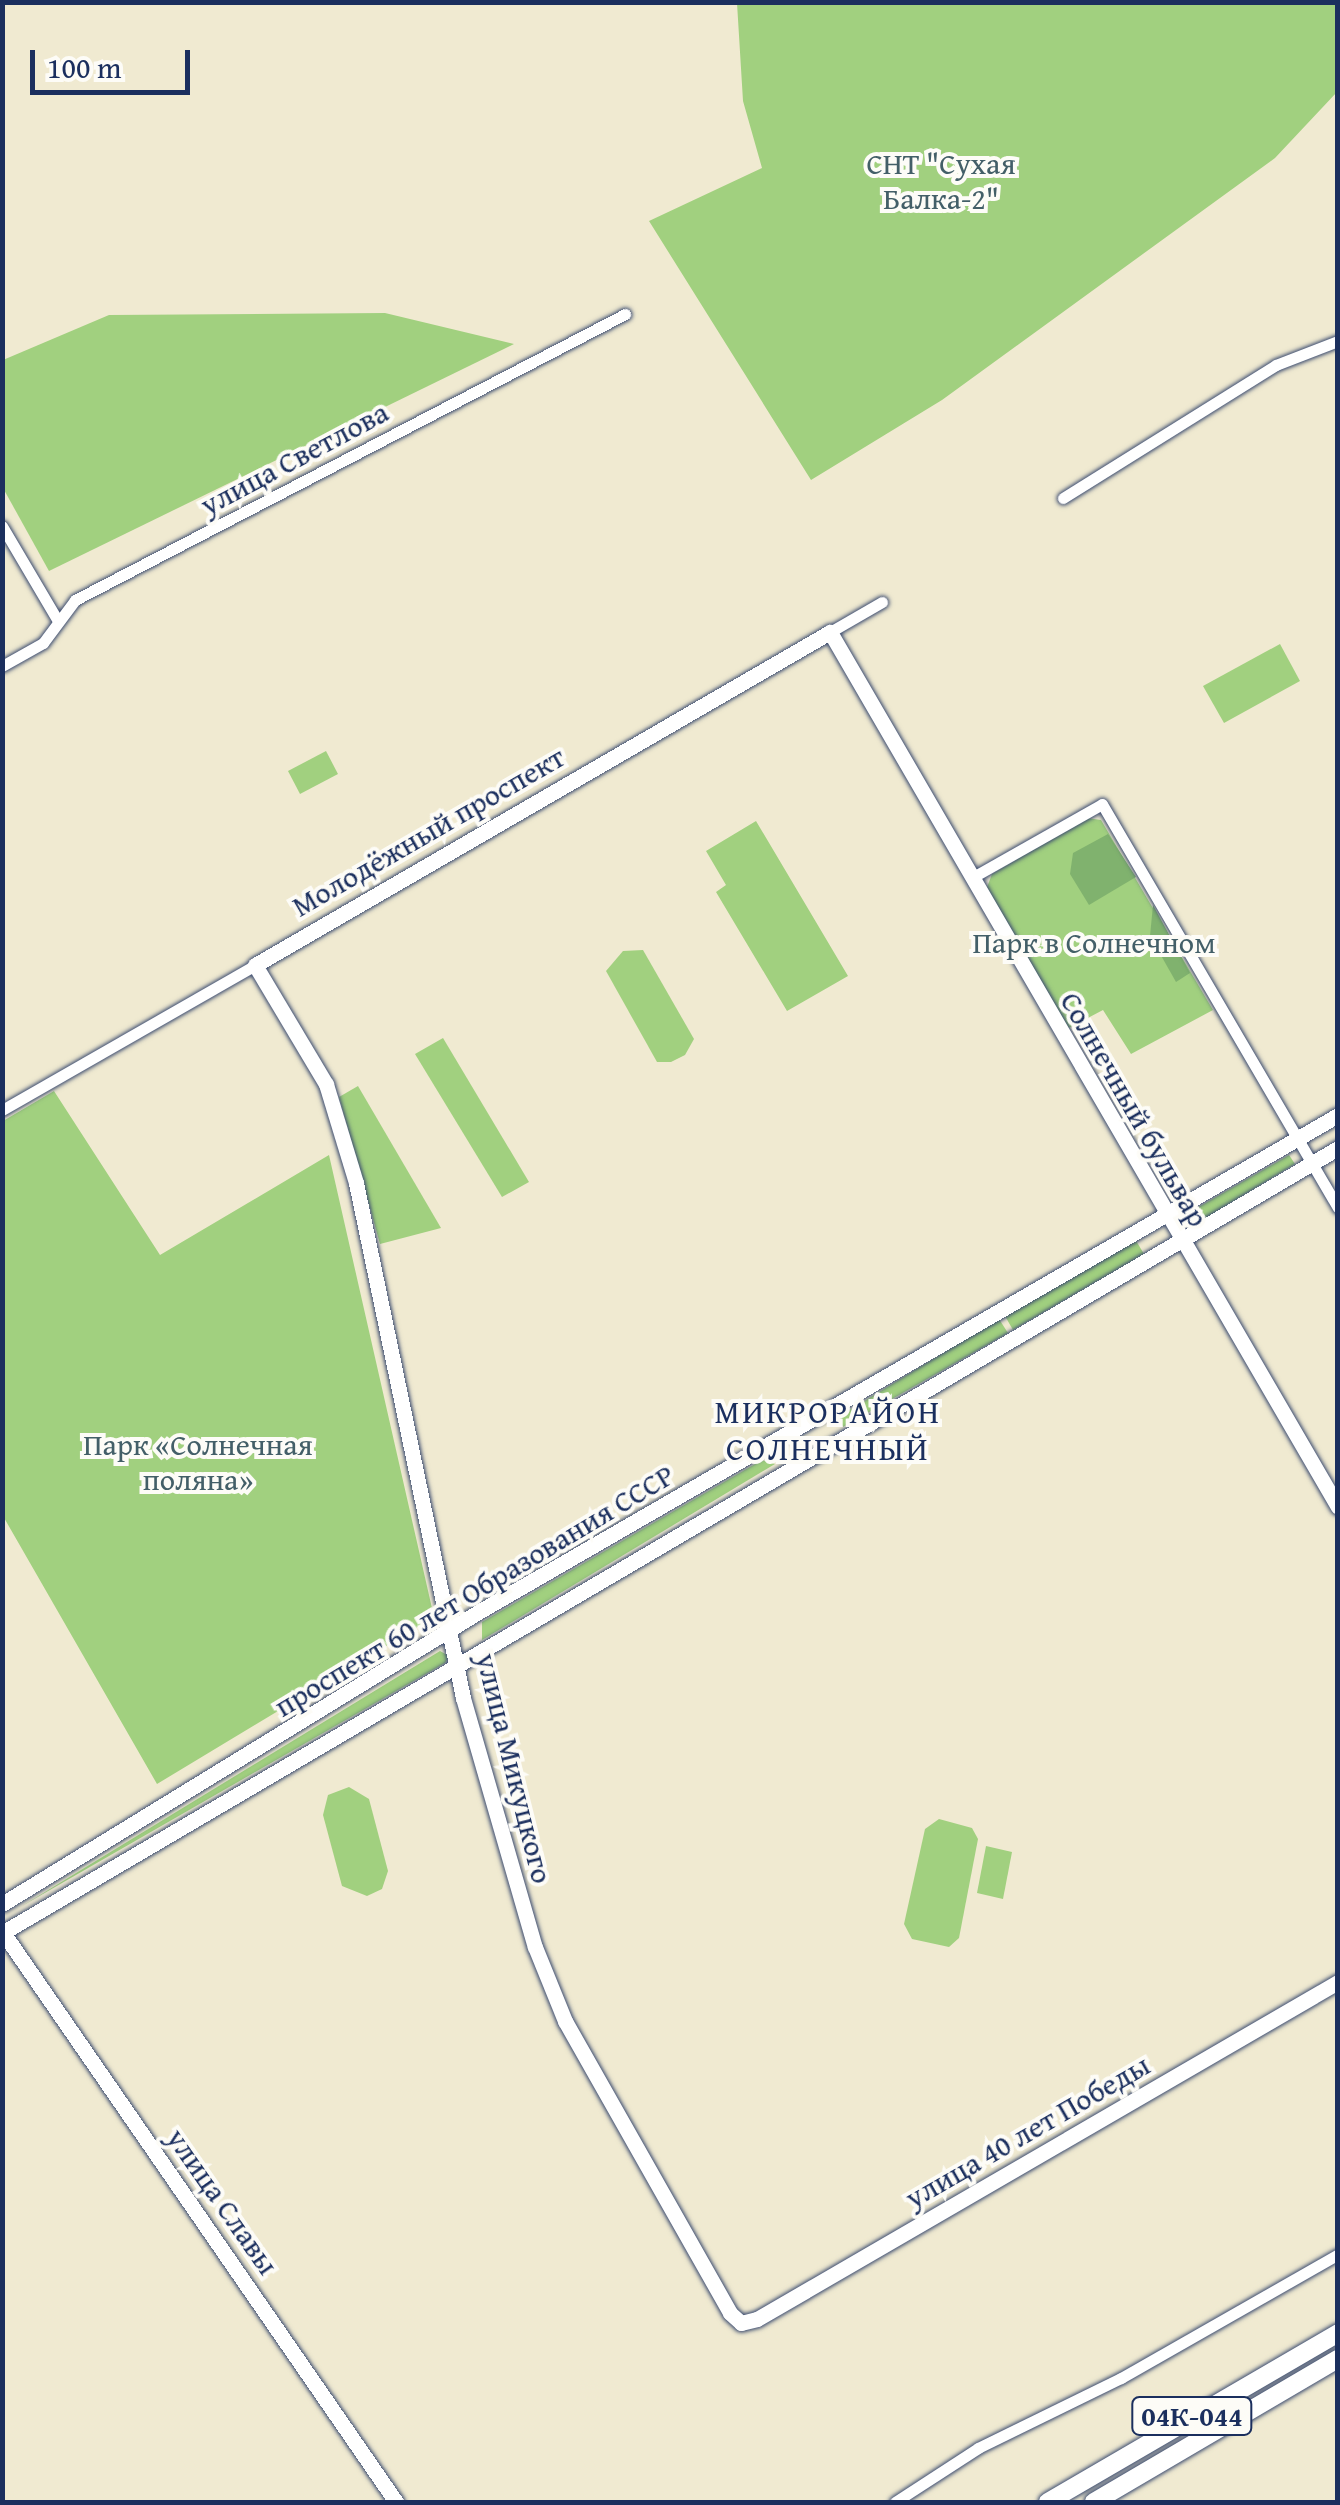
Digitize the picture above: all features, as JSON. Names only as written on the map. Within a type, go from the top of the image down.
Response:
[{"type":"main road","name":"Солнечный бульвар","points":[[830,632],[1180,1243],[1338,1506]]},
{"type":"main road","name":"Молодёжный проспект","points":[[254,964],[830,632]]},
{"type":"main road","name":"улица Микуцкого","points":[[254,964],[326,1084],[336,1117],[373,1255],[478,1759],[554,2000],[741,2322]]},
{"type":"main road","name":"проспект 60 лет Образования СССР","points":[[2,1904],[454,1633],[480,1612],[1338,1115]]},
{"type":"main road","name":"проспект 60 лет Образования СССР","points":[[3,1932],[1338,1148]]},
{"type":"main road","points":[[775,1444],[788,1468]]},
{"type":"main road","name":"улица Славы","points":[[3,1932],[396,2502]]},
{"type":"main road","name":"улица 40 лет Победы","points":[[741,2322],[757,2320],[1338,1982]]},
{"type":"main road","name":"04К-044","points":[[1048,2502],[1338,2333]]},
{"type":"main road","name":"04К-044","points":[[1094,2502],[1338,2359]]},
{"type":"street","name":"улица Светлова","points":[[2,666],[43,643],[75,600],[625,314]]},
{"type":"street","points":[[1063,498],[1308,350],[1338,341]]},
{"type":"street","points":[[2,526],[58,621]]},
{"type":"street","name":"Молодёжный проспект","points":[[830,632],[882,602]]},
{"type":"street","points":[[973,877],[1102,804],[1338,1208]]},
{"type":"street","name":"Молодёжный проспект","points":[[2,1110],[254,964]]},
{"type":"street","points":[[894,2502],[978,2448],[1122,2378],[1338,2254]]},
{"type":"green space","name":"СНТ \"Сухая Балка-2\"","points":[[737,3],[1337,3],[1337,92],[1275,158],[942,400],[811,480],[649,221],[762,168],[743,101]]},
{"type":"green space","points":[[385,313],[514,344],[49,571],[3,488],[3,360],[109,315]]},
{"type":"green space","points":[[1280,644],[1300,681],[1224,723],[1203,686]]},
{"type":"green space","points":[[326,751],[338,774],[300,794],[288,771]]},
{"type":"green space","name":"Парк в Солнечном","points":[[1087,818],[1101,820],[1213,1010],[1131,1054],[1103,1010],[1065,1030],[986,890],[992,874]]},
{"type":"green space","points":[[756,821],[848,976],[787,1011],[716,892],[726,885],[706,851]]},
{"type":"green space","points":[[1108,834],[1136,877],[1089,905],[1070,874],[1073,853]]},
{"type":"green space","points":[[1153,905],[1190,973],[1176,982],[1150,936]]},
{"type":"green space","points":[[643,950],[694,1039],[685,1055],[671,1062],[657,1062],[606,971],[623,951]]},
{"type":"green space","points":[[443,1038],[529,1182],[502,1197],[415,1054]]},
{"type":"green space","points":[[358,1086],[441,1228],[380,1244],[339,1097]]},
{"type":"green space","name":"Парк «Солнечная поляна»","points":[[54,1091],[160,1255],[329,1155],[434,1617],[157,1784],[3,1516],[3,1121]]},
{"type":"green space","points":[[1289,1155],[1295,1164],[1194,1225],[1184,1222],[1188,1213]]},
{"type":"green space","points":[[1135,1239],[1144,1254],[1013,1330],[1005,1316]]},
{"type":"green space","points":[[999,1319],[1008,1333],[843,1427],[838,1417]]},
{"type":"green space","points":[[762,1460],[775,1464],[482,1640],[482,1622]]},
{"type":"green space","points":[[440,1651],[449,1656],[445,1663],[22,1906]]},
{"type":"green space","points":[[349,1787],[369,1799],[388,1871],[382,1889],[367,1896],[342,1886],[323,1815],[328,1795]]},
{"type":"green space","points":[[939,1819],[972,1828],[978,1839],[959,1938],[949,1947],[912,1939],[904,1924],[925,1829]]},
{"type":"green space","points":[[986,1846],[1012,1852],[1003,1899],[977,1893]]},
{"type":"district","name":"МИКРОРАЙОН СОЛНЕЧНЫЙ","points":[[828,1432]]}]
